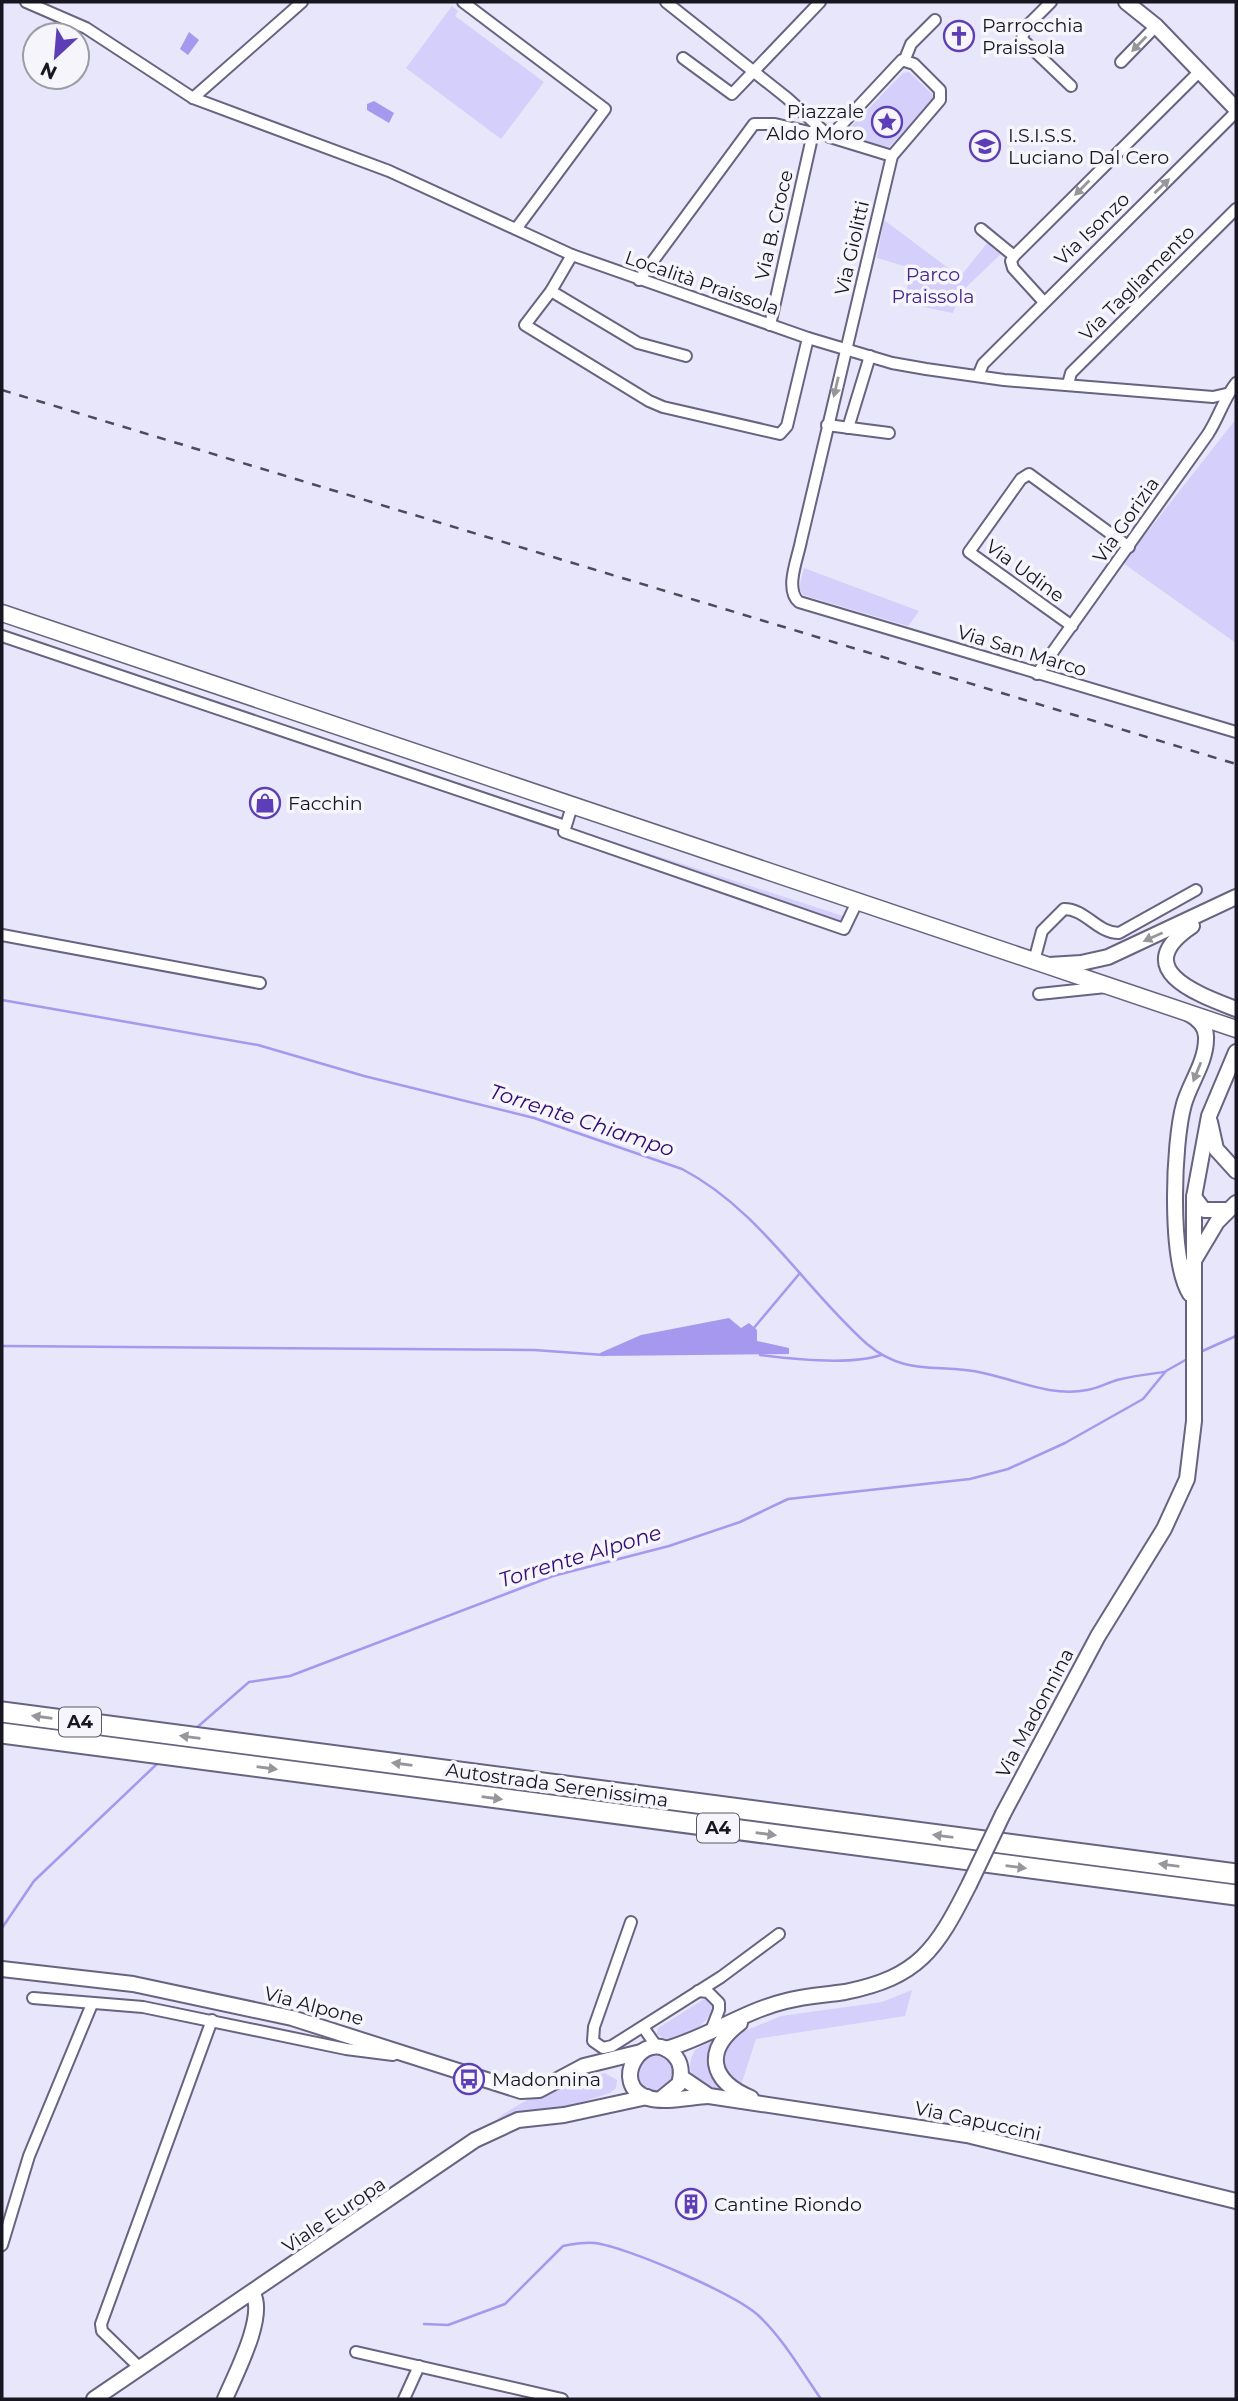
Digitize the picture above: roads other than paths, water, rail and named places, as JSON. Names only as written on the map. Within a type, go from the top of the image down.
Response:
[{"type":"highway","name":"Autostrada Serenissima","points":[[2,1712],[1236,1874]]},
{"type":"highway","name":"Autostrada Serenissima","points":[[2,1733],[1236,1895]]},
{"type":"main road","points":[[1126,2],[1156,26],[1236,110]]},
{"type":"main road","points":[[2,613],[1236,1029]]},
{"type":"main road","points":[[1040,963],[1081,963],[1108,957],[1236,897]]},
{"type":"main road","points":[[1236,905],[1178,936],[1166,956],[1169,971],[1184,987],[1236,1009]]},
{"type":"main road","points":[[1188,1013],[1199,1021],[1206,1038],[1200,1063],[1184,1102],[1179,1133],[1176,1252],[1181,1276],[1192,1297]]},
{"type":"main road","name":"Via Madonnina","points":[[661,2048],[703,2037],[785,2001],[876,1984],[907,1971],[926,1955],[945,1930],[1098,1636],[1181,1499],[1192,1458],[1195,1394],[1192,1297],[1194,1197],[1209,1116],[1236,1052]]},
{"type":"main road","points":[[1209,1116],[1216,1149],[1236,1171]]},
{"type":"main road","points":[[1194,1197],[1204,1210],[1232,1206]]},
{"type":"main road","points":[[1192,1266],[1232,1206]]},
{"type":"main road","name":"Via Alpone","points":[[2,1969],[132,1984],[217,2000],[292,2018],[530,2092],[584,2066],[640,2052]]},
{"type":"main road","points":[[752,2014],[724,2038],[716,2053],[715,2064],[724,2084],[770,2106]]},
{"type":"main road","points":[[604,2063],[630,2076],[636,2090],[647,2097],[662,2098],[675,2090],[681,2073],[703,2037]]},
{"type":"main road","points":[[613,2103],[630,2076],[634,2058],[640,2052],[661,2048],[673,2054],[681,2073]]},
{"type":"main road","name":"Via Capuccini","points":[[681,2073],[709,2096]]},
{"type":"main road","name":"Via Capuccini","points":[[662,2098],[709,2096],[967,2135],[1236,2201]]},
{"type":"main road","name":"Viale Europa","points":[[93,2399],[253,2294],[475,2140],[518,2120],[564,2115],[647,2097]]},
{"type":"main road","points":[[225,2399],[256,2316],[253,2294]]},
{"type":"street","name":"Località Praissola","points":[[26,2],[86,28],[193,98],[389,171],[572,255],[808,338],[891,363],[978,376],[1213,397],[1226,394]]},
{"type":"street","points":[[193,98],[302,2]]},
{"type":"street","points":[[463,2],[605,109],[516,229]]},
{"type":"street","points":[[667,2],[752,71],[815,129],[830,137],[892,156],[940,100],[941,95],[920,70],[905,59]]},
{"type":"street","points":[[683,58],[732,94],[820,2]]},
{"type":"street","points":[[1051,2],[1025,27],[1022,39],[1071,86]]},
{"type":"street","points":[[830,137],[898,62],[905,59],[911,44],[935,20]]},
{"type":"street","points":[[1121,62],[1156,26]]},
{"type":"street","points":[[1043,301],[1013,268],[1011,261],[1200,71]]},
{"type":"street","name":"Via Isonzo","points":[[978,376],[983,364],[1043,301],[1236,110]]},
{"type":"street","points":[[639,280],[754,124],[815,129]]},
{"type":"street","name":"Via B. Croce","points":[[770,325],[815,129]]},
{"type":"street","name":"Via Giolitti","points":[[799,602],[794,597],[792,586],[827,425],[892,156]]},
{"type":"street","name":"Via Tagliamento","points":[[1068,384],[1071,373],[1236,209]]},
{"type":"street","points":[[981,229],[1014,257]]},
{"type":"street","points":[[572,255],[551,291],[525,325],[649,401],[777,435],[787,426],[808,338]]},
{"type":"street","points":[[551,291],[638,342],[686,356]]},
{"type":"street","points":[[848,428],[870,356]]},
{"type":"street","name":"Via Gorizia","points":[[1037,674],[1208,434],[1222,413],[1226,394],[1236,383]]},
{"type":"street","points":[[827,425],[890,433]]},
{"type":"street","name":"Via Udine","points":[[1072,626],[969,552],[1021,479],[1029,474],[1129,547]]},
{"type":"street","name":"Via San Marco","points":[[799,602],[1037,674],[1235,729]]},
{"type":"street","points":[[2,636],[565,826]]},
{"type":"street","points":[[572,806],[564,832],[844,929],[857,902]]},
{"type":"street","points":[[1040,963],[1042,931],[1063,909],[1074,910],[1101,929],[1119,933],[1196,890]]},
{"type":"street","points":[[2,935],[260,983]]},
{"type":"street","points":[[1039,994],[1109,986]]},
{"type":"street","points":[[631,1922],[594,2027],[593,2041],[603,2048],[612,2046],[698,1991],[779,1934]]},
{"type":"street","points":[[698,1991],[708,1992],[719,2003],[719,2010],[703,2037]]},
{"type":"street","points":[[33,1997],[143,2007],[346,2049],[393,2055],[405,2052]]},
{"type":"street","points":[[2,2245],[29,2156],[92,2004]]},
{"type":"street","points":[[140,2368],[102,2331],[101,2323],[212,2020]]},
{"type":"street","points":[[643,2026],[661,2048]]},
{"type":"street","points":[[356,2351],[562,2399]]},
{"type":"street","points":[[404,2399],[419,2366]]},
{"type":"waterway","name":"Torrente Chiampo","points":[[2,1000],[258,1045],[364,1076],[534,1118],[682,1169],[735,1205],[780,1250],[844,1322],[867,1344],[895,1361],[923,1367],[967,1370],[1047,1390],[1074,1392],[1117,1380],[1164,1372]]},
{"type":"waterway","points":[[753,1329],[800,1273]]},
{"type":"waterway","name":"Torrente Alpone","points":[[1198,1353],[1236,1336]]},
{"type":"waterway","points":[[2,1346],[534,1350],[604,1355]]},
{"type":"waterway","points":[[760,1355],[838,1360],[881,1355]]},
{"type":"waterway","name":"Torrente Alpone","points":[[194,1730],[249,1682],[290,1676],[553,1576],[669,1546],[740,1522],[788,1499],[970,1479],[1008,1469],[1065,1443],[1143,1399],[1166,1371],[1189,1358]]},
{"type":"waterway","name":"Torrente Alpone","points":[[2,1928],[34,1881],[160,1761]]},
{"type":"waterway","points":[[424,2324],[448,2325],[505,2304],[563,2246],[595,2243],[631,2253],[681,2273],[748,2308],[777,2336],[821,2399]]},
{"type":"railway","points":[[2,390],[1236,764]]},
{"type":"place","name":"Parrocchia Praissola","points":[[959,36]]},
{"type":"place","name":"Piazzale Aldo Moro","points":[[887,122]]},
{"type":"place","name":"I.S.I.S.S. Luciano Dal Cero","points":[[985,146]]},
{"type":"place","name":"Facchin","points":[[265,803]]},
{"type":"place","name":"Madonnina","points":[[469,2079]]},
{"type":"place","name":"Cantine Riondo","points":[[691,2204]]},
{"type":"park label","name":"Parco Praissola","points":[[933,285]]}]
